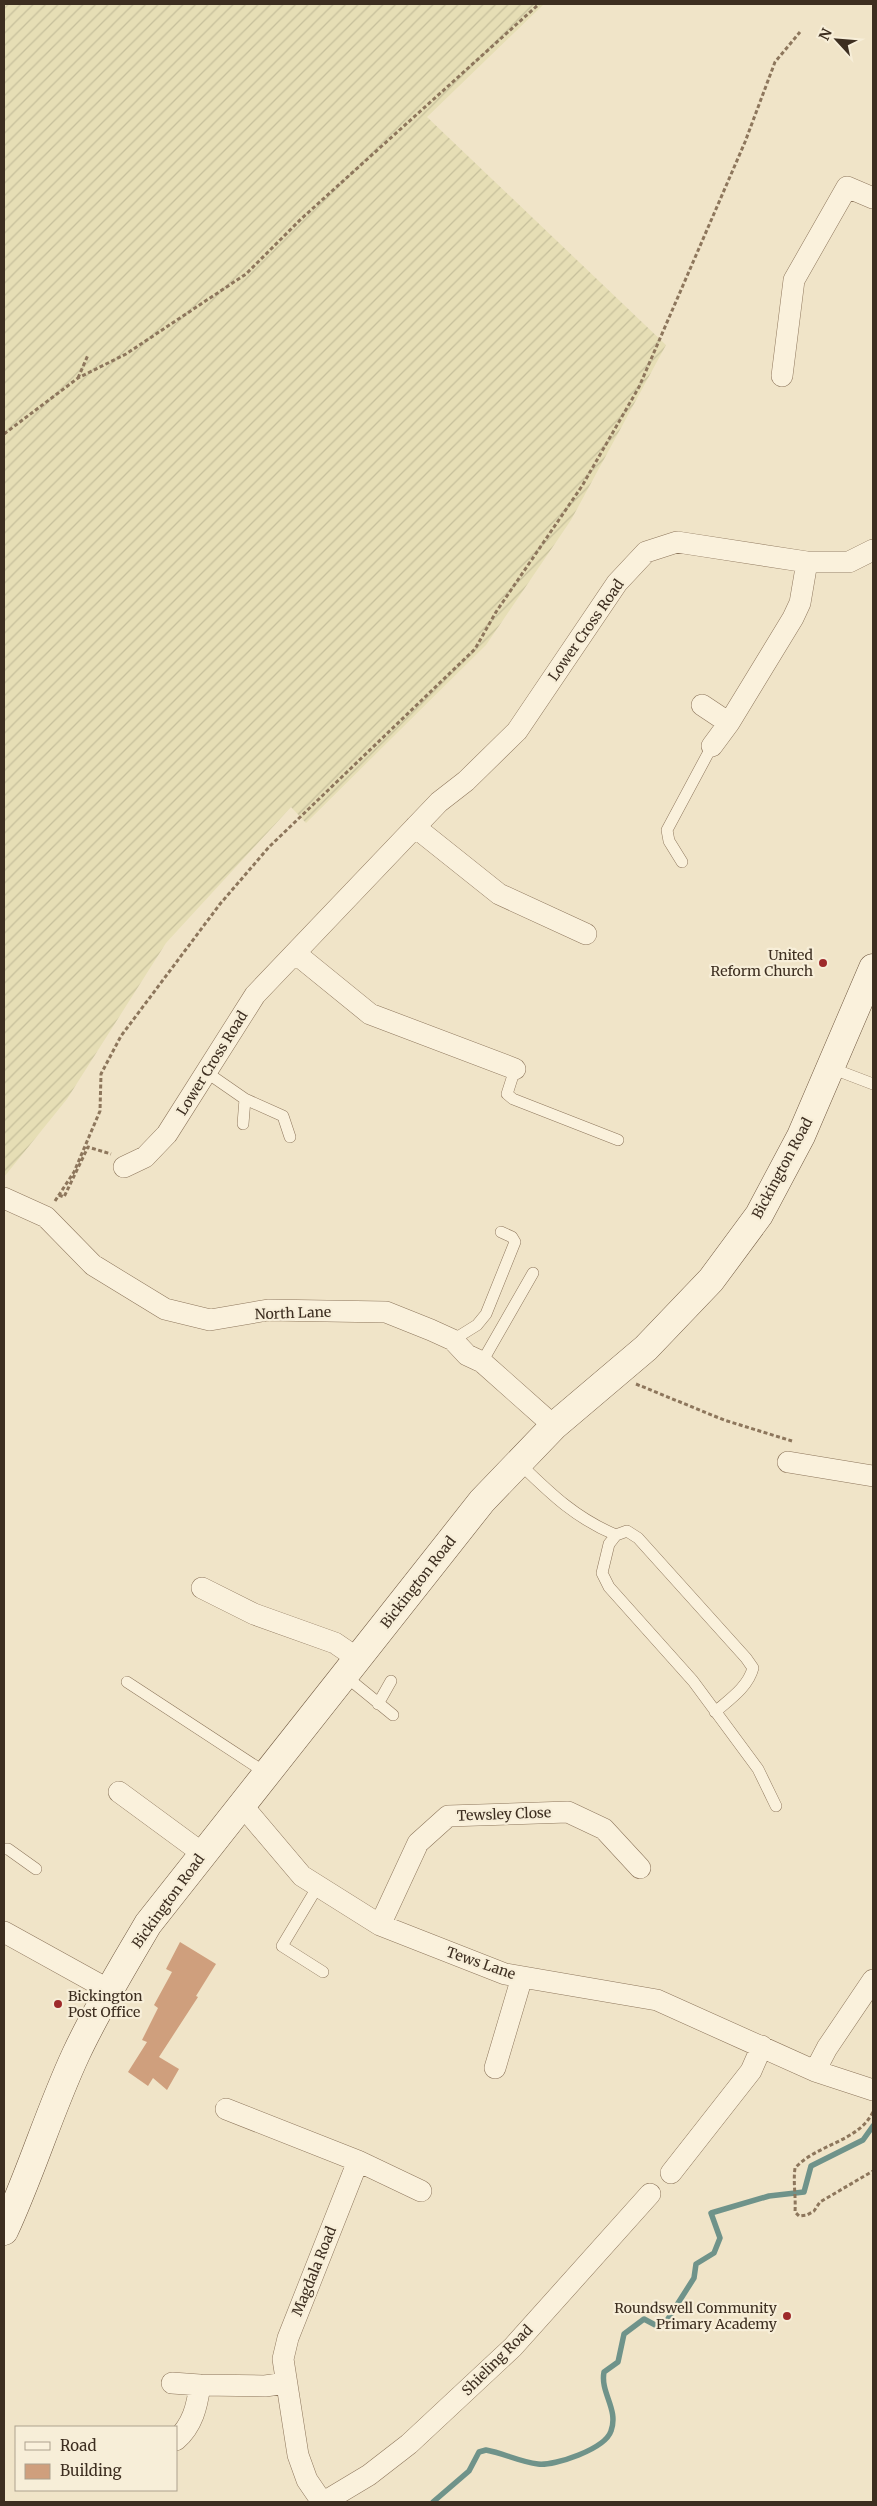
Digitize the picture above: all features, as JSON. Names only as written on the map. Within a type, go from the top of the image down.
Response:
[{"type":"main road","name":"Bickington Road","points":[[4,2231],[25,2185],[76,2055],[109,1990],[148,1924],[202,1853],[482,1501],[554,1426],[646,1348],[711,1280],[759,1215],[801,1136],[873,968]]},
{"type":"street","points":[[782,376],[794,280],[847,187],[873,198]]},
{"type":"street","name":"Lower Cross Road","points":[[130,1164],[145,1157],[167,1134],[255,995],[414,827],[439,802],[466,781],[517,731],[617,583],[646,552],[677,542],[807,562],[849,562],[873,550]]},
{"type":"street","points":[[712,746],[728,724],[793,618],[800,602],[807,562]]},
{"type":"street","points":[[702,705],[728,724]]},
{"type":"street","points":[[414,827],[499,894],[586,934]]},
{"type":"street","points":[[294,953],[370,1014],[515,1069]]},
{"type":"street","name":"North Lane","points":[[4,1198],[46,1217],[93,1266],[165,1309],[210,1320],[268,1310],[386,1312],[453,1340],[467,1355],[482,1362],[554,1426]]},
{"type":"street","points":[[788,1462],[873,1476]]},
{"type":"street","points":[[202,1588],[254,1614],[335,1643],[350,1667]]},
{"type":"street","points":[[119,1792],[202,1853]]},
{"type":"street","name":"Tews Lane","points":[[241,1804],[302,1876],[380,1925],[505,1974],[658,2000],[815,2071],[873,2090]]},
{"type":"street","name":"Tewsley Close","points":[[380,1925],[418,1844],[448,1816],[568,1812],[604,1829],[640,1868]]},
{"type":"street","points":[[4,1932],[109,1990]]},
{"type":"street","points":[[495,2068],[522,1978]]},
{"type":"street","points":[[815,2071],[827,2048],[873,1980]]},
{"type":"street","points":[[671,2173],[751,2071],[762,2046]]},
{"type":"street","points":[[226,2109],[358,2161],[421,2191]]},
{"type":"street","name":"Magdala Road","points":[[323,2502],[307,2480],[298,2455],[284,2359],[288,2338],[358,2161]]},
{"type":"street","name":"Shieling Road","points":[[323,2502],[369,2475],[409,2444],[513,2348],[650,2194]]},
{"type":"street","points":[[172,2383],[265,2386],[286,2383]]},
{"type":"street","points":[[178,2438],[197,2409],[200,2385]]},
{"type":"lane","points":[[682,862],[669,841],[667,830],[712,746]]},
{"type":"lane","points":[[830,1068],[873,1084]]},
{"type":"lane","points":[[515,1069],[507,1094],[513,1099],[618,1140]]},
{"type":"lane","points":[[206,1072],[245,1099],[283,1116],[290,1137]]},
{"type":"lane","points":[[243,1124],[245,1099]]},
{"type":"lane","points":[[453,1340],[477,1324],[486,1314],[516,1242],[501,1232]]},
{"type":"lane","points":[[482,1362],[533,1273]]},
{"type":"lane","points":[[519,1463],[565,1506],[591,1524],[616,1534],[627,1532],[638,1538],[746,1658],[753,1668],[750,1678],[715,1712]]},
{"type":"lane","points":[[616,1534],[609,1544],[602,1573],[610,1587],[693,1681],[758,1769],[776,1806]]},
{"type":"lane","points":[[350,1667],[378,1704],[393,1715]]},
{"type":"lane","points":[[127,1682],[266,1773]]},
{"type":"lane","points":[[378,1704],[390,1682]]},
{"type":"lane","points":[[4,1849],[8,1849],[36,1869]]},
{"type":"lane","points":[[318,1886],[282,1946],[323,1972]]},
{"type":"path","points":[[4,434],[78,378],[126,354],[246,274],[301,220],[539,4]]},
{"type":"path","points":[[46,1217],[74,1172],[100,1111],[101,1074],[121,1036],[220,904],[269,847],[475,649],[496,612],[582,486],[639,387],[741,151],[775,62],[800,32]]},
{"type":"path","points":[[78,378],[88,355]]},
{"type":"path","points":[[59,1195],[64,1197],[88,1148],[130,1164]]},
{"type":"path","points":[[617,1372],[641,1387],[724,1420],[800,1443]]},
{"type":"path","points":[[873,2112],[867,2124],[817,2152],[795,2168],[793,2184],[796,2193],[795,2212],[800,2216],[807,2216],[814,2211],[820,2202],[873,2171]]},
{"type":"shaded area","points":[[4,4],[544,4],[427,117],[666,345],[571,520],[486,645],[306,823],[291,807],[166,943],[67,1099],[4,1177]]},
{"type":"building","points":[[180,1942],[216,1964],[196,1996],[198,1997],[159,2057],[179,2069],[167,2090],[153,2078],[148,2086],[128,2072],[147,2042],[142,2040],[158,2008],[154,2005],[172,1972],[166,1969]]},
{"type":"waterway","points":[[433,2502],[469,2471],[479,2452],[486,2450],[531,2463],[546,2464],[579,2455],[607,2438],[611,2431],[613,2415],[603,2380],[604,2372],[618,2362],[624,2334],[644,2319],[659,2327],[666,2322],[694,2278],[696,2264],[714,2253],[720,2238],[711,2213],[769,2196],[804,2192],[811,2166],[863,2140],[873,2126]]},
{"type":"place","name":"United Reform Church","points":[[823,963]]},
{"type":"place","name":"Bickington Post Office","points":[[58,2004]]},
{"type":"place","name":"Roundswell Community Primary Academy","points":[[787,2316]]}]
